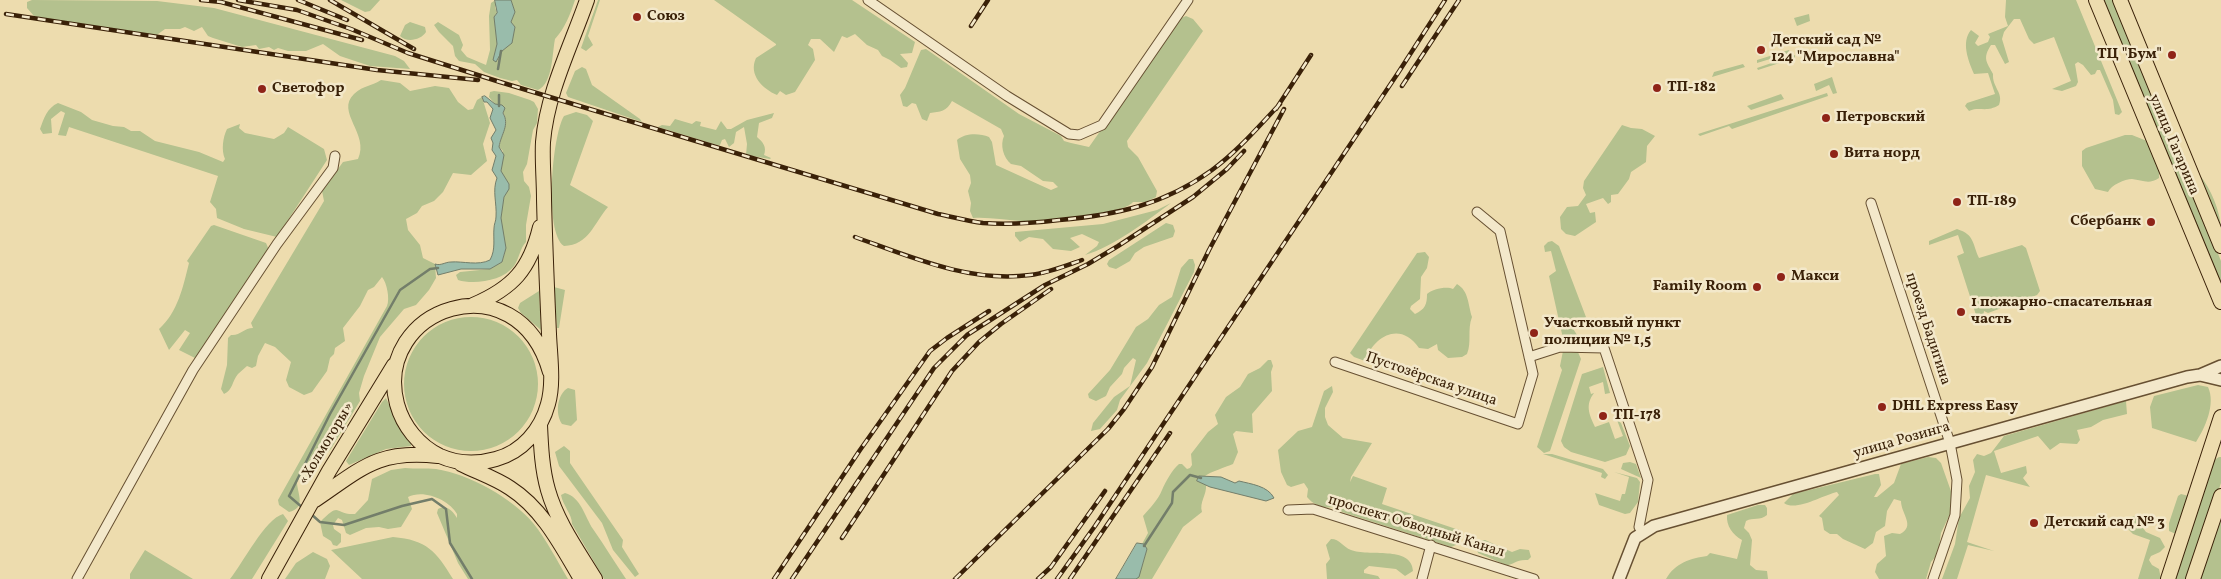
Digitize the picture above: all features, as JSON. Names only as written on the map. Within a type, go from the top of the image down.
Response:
[{"type":"main road","points":[[544,212],[543,145],[546,116],[587,0]]},
{"type":"main road","name":"улица Гагарина","points":[[2096,0],[2221,302]]},
{"type":"main road","name":"улица Гагарина","points":[[2120,0],[2221,246]]},
{"type":"main road","name":"«Холмогоры»","points":[[471,306],[494,296],[510,285],[524,270],[536,244],[544,212]]},
{"type":"main road","name":"«Холмогоры»","points":[[309,508],[360,468],[373,462],[417,454],[470,463],[499,458],[523,444],[540,425],[549,402],[550,372],[544,212]]},
{"type":"main road","name":"«Холмогоры»","points":[[309,508],[329,471],[411,335],[427,320],[449,309],[471,306],[495,309],[508,314],[523,324],[539,343],[550,372]]},
{"type":"main road","name":"«Холмогоры»","points":[[398,358],[394,385],[396,403],[402,418],[418,440],[448,458]]},
{"type":"main road","points":[[2168,579],[2221,417]]},
{"type":"main road","points":[[540,425],[541,450],[548,492],[563,525],[595,579]]},
{"type":"main road","points":[[448,458],[512,489],[526,501],[554,533],[581,579]]},
{"type":"main road","points":[[2193,579],[2221,496]]},
{"type":"main road","points":[[269,579],[309,508]]},
{"type":"street","points":[[868,0],[1007,96],[1069,134],[1079,135],[1102,125],[1188,0]]},
{"type":"street","points":[[77,579],[193,370],[277,244],[333,168],[335,156]]},
{"type":"street","name":"проезд Бадигина","points":[[1871,203],[1950,443],[1957,480],[1955,515],[1933,579]]},
{"type":"street","points":[[1477,212],[1500,230],[1529,357],[1560,346],[1604,348],[1648,480],[1639,527],[1642,532],[1632,542],[1619,579]]},
{"type":"street","name":"Пустозёрская улица","points":[[1335,362],[1518,424],[1533,374],[1529,357]]},
{"type":"street","points":[[2200,375],[2221,366]]},
{"type":"street","points":[[2200,375],[2221,380]]},
{"type":"street","name":"улица Розинга","points":[[1642,532],[1661,524],[2187,376],[2200,375]]},
{"type":"street","name":"проспект Обводный Канал","points":[[1288,510],[1313,509],[1534,579]]},
{"type":"street","points":[[1422,579],[1431,545]]},
{"type":"green space","points":[[32,0],[157,1],[214,8],[395,56],[404,61],[410,69],[370,66],[340,56],[323,44],[306,51],[288,51],[278,48],[274,50],[269,47],[259,49],[256,45],[242,47],[208,36],[202,27],[194,31],[185,27],[165,29],[154,37],[134,35],[118,30],[78,23],[48,22],[34,16],[27,8],[27,2]]},
{"type":"green space","points":[[341,0],[380,0],[370,11],[365,12]]},
{"type":"green space","points":[[511,0],[575,0],[567,21],[555,39],[547,81],[538,90],[521,85],[517,80],[512,81],[484,72],[475,64],[459,61],[455,56],[453,46],[434,25],[438,22],[459,35],[463,45],[461,50],[467,57],[486,65],[490,50],[489,16],[491,3],[494,1],[497,4],[495,7],[497,13],[495,15],[497,44],[494,56],[497,61],[502,51],[512,42],[515,27],[511,22],[515,12]]},
{"type":"green space","points":[[598,0],[600,0],[588,36],[593,45],[586,51],[581,48]]},
{"type":"green space","points":[[714,0],[852,0],[915,42],[912,53],[900,54],[908,63],[907,67],[901,68],[882,56],[878,50],[867,45],[855,34],[847,38],[842,36],[834,52],[820,39],[811,39],[808,45],[813,49],[815,60],[795,92],[786,95],[780,91],[777,95],[758,81],[754,70],[756,58],[776,44]]},
{"type":"green space","points":[[2006,0],[2076,0],[2122,112],[2119,115],[2115,114],[2113,100],[2100,70],[2091,75],[2078,62],[2075,64],[2078,82],[2076,86],[2062,91],[2052,89],[2071,81],[2054,37],[2034,44],[2029,39],[2020,19],[2014,19],[2004,32],[2002,39],[2009,62],[2005,64],[1995,45],[1991,45],[1986,57],[1999,93],[1999,105],[1990,109],[1969,111],[1965,106],[1967,103],[1995,94],[1988,73],[1974,74],[1966,51],[1966,40],[1971,30],[1979,36],[1975,43],[1978,46],[1988,42],[1990,37],[1988,34],[2008,26],[2005,17]]},
{"type":"green space","points":[[2100,0],[2114,0],[2221,261],[2221,286]]},
{"type":"green space","points":[[1809,14],[1810,21],[1797,26],[1794,18]]},
{"type":"green space","points":[[1186,16],[1193,19],[1203,31],[1127,141],[1128,147],[1138,157],[1157,191],[1156,197],[1146,202],[1133,202],[1126,207],[1113,211],[1061,219],[1020,221],[973,218],[970,211],[971,203],[968,191],[971,183],[970,175],[960,159],[957,140],[964,136],[977,134],[989,137],[992,142],[996,165],[1051,190],[1058,187],[1053,182],[1043,181],[1021,166],[1011,164],[1003,151],[1002,143],[1004,136],[1001,129],[952,101],[943,110],[930,113],[927,121],[922,119],[916,104],[912,103],[907,107],[903,106],[900,95],[905,88],[921,50],[926,49],[1019,114],[1061,136],[1064,141],[1089,147],[1179,19]]},
{"type":"green space","points":[[410,22],[425,27],[426,32],[424,35],[414,40],[400,36],[405,25]]},
{"type":"green space","points":[[1789,50],[1790,53],[1757,63],[1757,60]]},
{"type":"green space","points":[[1795,55],[1795,58],[1758,70],[1757,68]]},
{"type":"green space","points":[[1743,64],[1745,67],[1712,77],[1714,72]]},
{"type":"green space","points":[[582,67],[586,69],[592,85],[642,122],[568,97],[566,93],[575,71]]},
{"type":"green space","points":[[1832,77],[1837,93],[1833,94],[1829,85],[1816,91],[1814,84]]},
{"type":"green space","points":[[381,80],[400,83],[410,91],[435,86],[449,88],[458,102],[468,110],[473,109],[477,100],[482,97],[490,123],[483,144],[487,161],[471,175],[453,173],[443,192],[434,201],[422,206],[417,213],[406,219],[408,230],[420,245],[423,258],[435,264],[436,278],[429,290],[416,305],[404,309],[380,337],[364,376],[359,393],[360,401],[331,449],[307,463],[297,483],[300,500],[298,507],[289,512],[279,505],[278,500],[387,306],[387,287],[382,277],[374,287],[368,290],[360,306],[343,328],[345,341],[335,348],[327,371],[312,392],[304,395],[289,387],[286,380],[291,362],[275,347],[265,343],[258,356],[256,366],[252,368],[247,366],[240,372],[231,388],[224,394],[221,389],[227,365],[228,338],[231,335],[253,328],[251,323],[324,201],[322,191],[343,162],[358,159],[360,141],[350,116],[349,101],[358,91]]},
{"type":"green space","points":[[490,92],[509,93],[530,100],[534,102],[538,109],[537,123],[533,130],[527,164],[523,172],[524,181],[529,187],[531,196],[526,225],[526,242],[514,266],[503,275],[480,282],[458,280],[456,275],[460,272],[490,269],[502,262],[504,255],[501,215],[503,201],[509,184],[501,171],[503,151],[499,147],[506,122],[502,105],[495,104],[489,97]]},
{"type":"green space","points":[[1827,93],[1828,96],[1732,129],[1729,126],[1700,136],[1698,134]]},
{"type":"green space","points":[[1781,94],[1784,99],[1751,110],[1747,106]]},
{"type":"green space","points":[[58,103],[81,112],[92,120],[124,127],[131,131],[140,131],[155,141],[199,152],[223,162],[225,159],[223,144],[227,129],[240,124],[239,128],[245,133],[274,139],[284,133],[288,127],[324,149],[327,160],[277,237],[244,229],[217,218],[216,209],[210,202],[218,176],[69,127],[66,136],[58,135],[65,113],[61,111],[51,119],[52,133],[43,134],[40,129],[45,117],[51,108]]},
{"type":"green space","points":[[576,112],[587,115],[593,121],[570,185],[608,207],[585,237],[572,245],[564,246],[558,237],[554,223],[552,204],[553,162],[556,143],[564,116]]},
{"type":"green space","points":[[774,113],[772,118],[759,123],[757,137],[764,145],[764,155],[770,159],[746,155],[747,144],[744,127],[736,132],[734,143],[729,147],[725,139],[722,140],[720,145],[717,145],[658,127],[662,125],[670,126],[675,119],[692,124],[696,121],[701,122],[700,126],[716,130],[721,121],[727,129],[731,129],[747,120]]},
{"type":"green space","points":[[1622,125],[1642,129],[1655,136],[1647,146],[1646,162],[1631,172],[1629,179],[1618,194],[1611,195],[1611,202],[1608,204],[1603,198],[1586,204],[1590,213],[1595,212],[1596,222],[1575,236],[1566,234],[1561,229],[1560,217],[1567,207],[1578,206],[1586,195],[1583,188],[1584,181]]},
{"type":"green space","points":[[2125,135],[2132,135],[2147,141],[2159,171],[2159,178],[2149,182],[2132,179],[2126,180],[2115,185],[2108,192],[2095,189],[2082,166],[2082,151]]},
{"type":"green space","points":[[2199,174],[2208,187],[2214,201],[2221,224],[2221,231],[2197,176]]},
{"type":"green space","points":[[1171,203],[1118,240],[1085,255],[1097,246],[1099,242],[1082,234],[1070,238],[1080,247],[1071,251],[1053,249],[1043,239],[1029,237],[1020,242],[1015,236],[1015,232],[1103,224],[1157,210]]},
{"type":"green space","points":[[1166,223],[1173,225],[1175,231],[1173,237],[1144,247],[1135,253],[1130,261],[1116,269],[1109,267],[1107,264],[1109,260]]},
{"type":"green space","points":[[214,225],[266,243],[269,250],[200,357],[195,358],[179,350],[190,333],[185,330],[169,350],[159,329],[171,315],[179,299],[189,263],[187,261],[211,226]]},
{"type":"green space","points":[[1957,229],[1970,237],[1979,258],[2022,245],[2026,248],[2040,291],[2037,295],[1988,313],[1984,311],[1983,317],[1976,315],[1957,256],[1964,253],[1958,235],[1929,245],[1929,241]]},
{"type":"green space","points":[[1552,241],[1559,246],[1589,325],[1586,329],[1581,321],[1572,327],[1577,338],[1569,337],[1565,339],[1562,334],[1549,276],[1556,271],[1551,251],[1545,252],[1544,246]]},
{"type":"green space","points":[[1425,252],[1429,257],[1427,268],[1421,277],[1420,299],[1410,309],[1415,314],[1421,310],[1426,304],[1427,294],[1436,289],[1453,289],[1457,284],[1461,287],[1468,299],[1472,317],[1467,354],[1462,357],[1448,358],[1438,350],[1437,344],[1428,349],[1419,348],[1412,340],[1396,333],[1381,338],[1369,352],[1365,361],[1354,357],[1350,353],[1417,253]]},
{"type":"green space","points":[[1189,259],[1193,259],[1195,265],[1194,272],[1147,363],[1120,400],[1117,410],[1100,429],[1091,431],[1093,423],[1114,397],[1130,386],[1136,360],[1133,358],[1124,368],[1122,374],[1110,387],[1106,396],[1096,401],[1089,398],[1088,394],[1110,370],[1136,327],[1148,319],[1159,305],[1172,297],[1181,268]]},
{"type":"green space","points":[[554,287],[565,290],[559,328],[557,328]]},
{"type":"green space","points":[[539,291],[541,330],[521,313],[518,308],[520,303]]},
{"type":"green space","points":[[471,317],[497,322],[508,328],[518,337],[527,347],[533,358],[538,384],[533,410],[527,421],[518,431],[508,440],[497,446],[471,451],[445,446],[434,440],[424,431],[415,421],[409,410],[404,384],[409,358],[415,347],[424,337],[434,328],[445,322]]},
{"type":"green space","points":[[1577,350],[1581,359],[1550,451],[1544,453],[1537,447],[1562,370],[1560,366],[1563,351]]},
{"type":"green space","points":[[1268,360],[1271,360],[1273,366],[1271,372],[1272,391],[1252,414],[1253,433],[1236,431],[1233,434],[1238,452],[1233,464],[1205,476],[1199,476],[1197,481],[1206,485],[1201,508],[1202,512],[1183,527],[1152,579],[1126,579],[1136,574],[1143,564],[1147,549],[1142,544],[1148,533],[1143,516],[1156,501],[1176,466],[1182,464],[1187,469],[1190,468],[1192,465],[1191,454],[1208,432],[1218,424],[1215,415],[1226,397],[1240,387],[1248,374],[1260,368]]},
{"type":"green space","points":[[1603,367],[1610,393],[1605,394],[1603,382],[1589,387],[1591,394],[1594,393],[1589,406],[1591,418],[1595,427],[1609,422],[1615,439],[1623,436],[1617,420],[1621,423],[1630,446],[1626,455],[1605,462],[1571,452],[1564,447],[1561,441],[1582,374]]},
{"type":"green space","points":[[2198,385],[2208,387],[2211,401],[2206,423],[2196,442],[2152,428],[2150,407],[2154,396]]},
{"type":"green space","points":[[1332,386],[1333,392],[1325,408],[1325,417],[1328,425],[1343,438],[1372,443],[1351,477],[1350,482],[1353,476],[1387,488],[1382,504],[1462,531],[1456,545],[1451,547],[1342,512],[1340,509],[1341,504],[1323,507],[1307,497],[1308,489],[1304,483],[1291,487],[1287,485],[1281,472],[1278,450],[1298,431],[1312,427],[1324,391]]},
{"type":"green space","points":[[568,388],[575,390],[577,420],[571,426],[562,424],[558,415],[559,399]]},
{"type":"green space","points":[[386,398],[395,417],[411,442],[411,446],[386,449],[349,465],[346,461]]},
{"type":"green space","points":[[2126,401],[2127,414],[2103,420],[2091,427],[2077,430],[2080,440],[2077,444],[2060,443],[2050,450],[2038,436],[1994,451],[2001,473],[2026,466],[2027,473],[2023,478],[2030,487],[1986,475],[1967,542],[1994,551],[1968,545],[1957,579],[1942,579],[1955,544],[1959,518],[1970,498],[1969,486],[1975,472],[1973,460],[1977,454],[1984,456],[1991,453],[2004,436]]},
{"type":"green space","points":[[564,446],[570,451],[570,463],[623,540],[622,547],[639,574],[635,577],[613,550],[602,523],[559,466],[555,452]]},
{"type":"green space","points":[[1543,454],[1552,454],[1603,469],[1608,475],[1605,479],[1601,477],[1602,473]]},
{"type":"green space","points":[[1928,457],[1936,458],[1941,463],[1952,494],[1950,514],[1941,533],[1938,554],[1931,562],[1926,579],[1879,579],[1875,572],[1877,564],[1886,556],[1884,536],[1892,533],[1900,534],[1907,527],[1901,501],[1894,499],[1887,511],[1885,526],[1876,532],[1873,543],[1865,549],[1843,539],[1837,534],[1830,534],[1824,530],[1822,518],[1819,516],[1839,495],[1837,492],[1795,506],[1784,503],[1793,494],[1879,474],[1881,485],[1874,497],[1877,497],[1894,483],[1901,464]]},
{"type":"green space","points":[[2221,457],[2221,483],[2188,579],[2174,579],[2214,460]]},
{"type":"green space","points":[[1630,462],[1636,464],[1641,478],[1621,469],[1623,463]]},
{"type":"green space","points":[[405,468],[436,469],[449,472],[476,482],[502,496],[533,523],[568,579],[468,579],[458,563],[437,513],[438,509],[447,508],[457,518],[457,514],[442,500],[428,495],[421,494],[408,497],[412,509],[401,527],[388,529],[379,527],[366,528],[350,535],[346,533],[342,520],[338,518],[333,525],[334,529],[341,534],[341,542],[337,546],[333,545],[331,541],[323,536],[320,522],[327,515],[335,510],[355,514],[368,500],[372,479],[391,470]]},
{"type":"green space","points":[[1614,472],[1637,478],[1640,482],[1638,502],[1630,513],[1625,514],[1599,505],[1595,493],[1620,501],[1622,494],[1625,494],[1629,477]]},
{"type":"green space","points":[[565,493],[579,503],[593,529],[626,579],[604,579],[572,524],[571,517],[561,495]]},
{"type":"green space","points":[[2181,494],[2189,496],[2176,534],[2169,531],[2169,523],[2178,496]]},
{"type":"green space","points":[[1758,505],[1765,505],[1767,515],[1762,518],[1746,521],[1744,528],[1752,540],[1750,565],[1756,570],[1767,571],[1768,579],[1666,579],[1679,565],[1695,558],[1707,556],[1710,553],[1737,559],[1742,540],[1731,530],[1727,515]]},
{"type":"green space","points":[[2221,513],[2221,579],[2200,579]]},
{"type":"green space","points":[[283,514],[288,521],[252,579],[230,579],[269,524]]},
{"type":"green space","points":[[2134,516],[2146,532],[2160,538],[2165,547],[2160,552],[2151,556],[2149,560],[2152,565],[2159,569],[2161,579],[2138,579],[2150,540],[2133,534],[2126,527],[2126,519]]},
{"type":"green space","points":[[393,537],[422,544],[436,554],[453,579],[362,579],[331,550]]},
{"type":"green space","points":[[1331,539],[1337,540],[1351,550],[1358,552],[1388,553],[1405,558],[1411,563],[1413,571],[1405,576],[1396,569],[1369,566],[1364,570],[1364,573],[1378,576],[1380,579],[1327,579],[1326,564],[1330,559],[1326,545]]},
{"type":"green space","points":[[1485,540],[1512,552],[1520,549],[1529,550],[1531,557],[1528,560],[1521,560],[1506,565],[1478,553],[1476,545],[1480,541]]},
{"type":"green space","points":[[145,550],[193,579],[130,579],[130,574]]},
{"type":"green space","points":[[313,552],[327,559],[330,566],[325,579],[285,579],[296,563]]},
{"type":"shaded area","points":[[495,0],[511,0],[515,12],[511,22],[515,27],[512,43],[502,51],[496,62],[493,60],[497,44],[494,17],[497,13]]},
{"type":"shaded area","points":[[485,96],[495,104],[502,105],[505,108],[503,113],[506,122],[499,147],[504,155],[501,171],[509,184],[509,189],[504,197],[501,218],[506,248],[502,262],[490,269],[461,269],[438,275],[435,264],[485,262],[490,260],[493,252],[497,178],[492,170],[496,156],[492,150],[493,143],[491,138],[496,130],[490,118],[493,109],[487,102],[484,102],[482,97]]},
{"type":"shaded area","points":[[1199,476],[1221,477],[1235,483],[1239,481],[1254,485],[1268,491],[1274,498],[1266,501],[1210,487],[1197,481]]},
{"type":"shaded area","points":[[1137,543],[1144,544],[1147,549],[1139,577],[1136,579],[1116,579]]},
{"type":"waterway","points":[[498,69],[501,51]]},
{"type":"waterway","points":[[499,95],[499,106]]},
{"type":"waterway","points":[[303,508],[289,496],[330,414],[400,290],[430,269],[438,268]]},
{"type":"waterway","points":[[1144,546],[1172,503],[1173,492],[1190,475],[1201,478]]},
{"type":"waterway","points":[[311,514],[320,522],[344,525],[402,506],[432,499],[446,509],[450,543],[472,579]]},
{"type":"railway","points":[[201,0],[221,2],[362,40]]},
{"type":"railway","points":[[238,0],[297,10],[351,29],[408,53],[500,82],[938,214],[983,223],[1002,224],[1080,218],[1120,211],[1158,200],[1194,182],[1221,163],[1280,104]]},
{"type":"railway","points":[[298,0],[347,20]]},
{"type":"railway","points":[[330,0],[414,49]]},
{"type":"railway","points":[[971,26],[988,0]]},
{"type":"railway","points":[[1057,579],[1095,526],[1445,0]]},
{"type":"railway","points":[[1402,86],[1459,0]]},
{"type":"railway","points":[[6,14],[377,70],[478,80]]},
{"type":"railway","points":[[1276,109],[1311,55]]},
{"type":"railway","points":[[955,579],[1108,429],[1124,409],[1152,367],[1209,250],[1284,109]]},
{"type":"railway","points":[[792,579],[934,368],[967,335],[1045,285],[1088,264],[1118,246],[1193,197],[1227,169],[1244,151]]},
{"type":"railway","points":[[855,237],[919,260],[963,272],[985,275],[1037,274],[1082,260]]},
{"type":"railway","points":[[842,538],[952,371],[979,342],[1051,289]]},
{"type":"railway","points":[[774,579],[860,450],[930,351],[989,311]]},
{"type":"railway","points":[[1070,579],[1170,433]]},
{"type":"railway","points":[[1038,579],[1051,567],[1105,491]]},
{"type":"place","name":"Союз","points":[[637,17]]},
{"type":"place","name":"Детский сад № 124 \"Мирославна\"","points":[[1761,50]]},
{"type":"place","name":"ТЦ \"Бум\"","points":[[2172,55]]},
{"type":"place","name":"ТП-182","points":[[1657,88]]},
{"type":"place","name":"Светофор","points":[[262,89]]},
{"type":"place","name":"Петровский","points":[[1826,118]]},
{"type":"place","name":"Вита норд","points":[[1834,154]]},
{"type":"place","name":"ТП-189","points":[[1957,202]]},
{"type":"place","name":"Сбербанк","points":[[2151,222]]},
{"type":"place","name":"Макси","points":[[1781,277]]},
{"type":"place","name":"Family Room","points":[[1757,287]]},
{"type":"place","name":"1 пожарно-спасательная часть","points":[[1961,312]]},
{"type":"place","name":"Участковый пункт полиции № 1,5","points":[[1534,333]]},
{"type":"place","name":"DHL Express Easy","points":[[1882,407]]},
{"type":"place","name":"ТП-178","points":[[1603,416]]},
{"type":"place","name":"Детский сад № 3","points":[[2034,523]]}]
